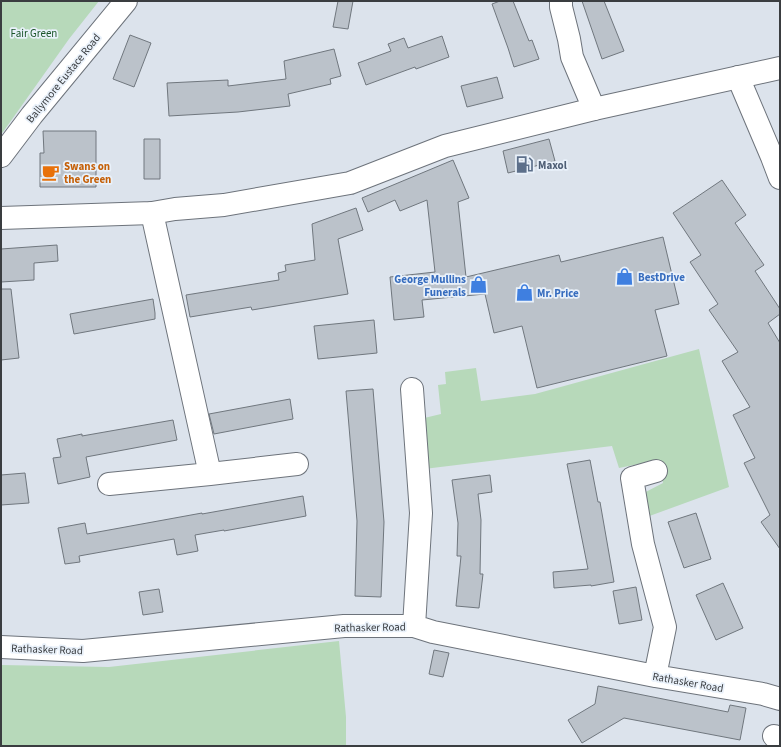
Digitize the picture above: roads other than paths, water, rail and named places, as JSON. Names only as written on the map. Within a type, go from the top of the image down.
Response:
[{"type":"street","name":"Ballymore Eustace Road","points":[[1,156],[32,115],[126,1]]},
{"type":"street","points":[[561,1],[560,7],[569,39],[572,57],[594,109]]},
{"type":"street","points":[[1,218],[152,213],[175,209],[224,205],[350,182],[445,146],[594,109],[780,68]]},
{"type":"street","points":[[738,77],[776,156],[780,178]]},
{"type":"street","points":[[152,213],[210,474]]},
{"type":"street","points":[[412,389],[421,513],[414,626]]},
{"type":"street","points":[[108,484],[297,464]]},
{"type":"street","points":[[655,676],[665,627],[643,544],[632,478],[656,471]]},
{"type":"street","name":"Rathasker Road","points":[[1,647],[84,651],[344,626],[414,626],[433,632],[655,676],[763,694],[780,700]]},
{"type":"place","name":"Maxol","points":[[525,165]]},
{"type":"place","name":"Swans on the Green","points":[[51,172]]},
{"type":"place","name":"BestDrive","points":[[625,277]]},
{"type":"place","name":"George Mullins Funerals","points":[[479,285]]},
{"type":"place","name":"Mr. Price","points":[[524,293]]},
{"type":"park label","name":"Fair Green","points":[[34,33]]}]
